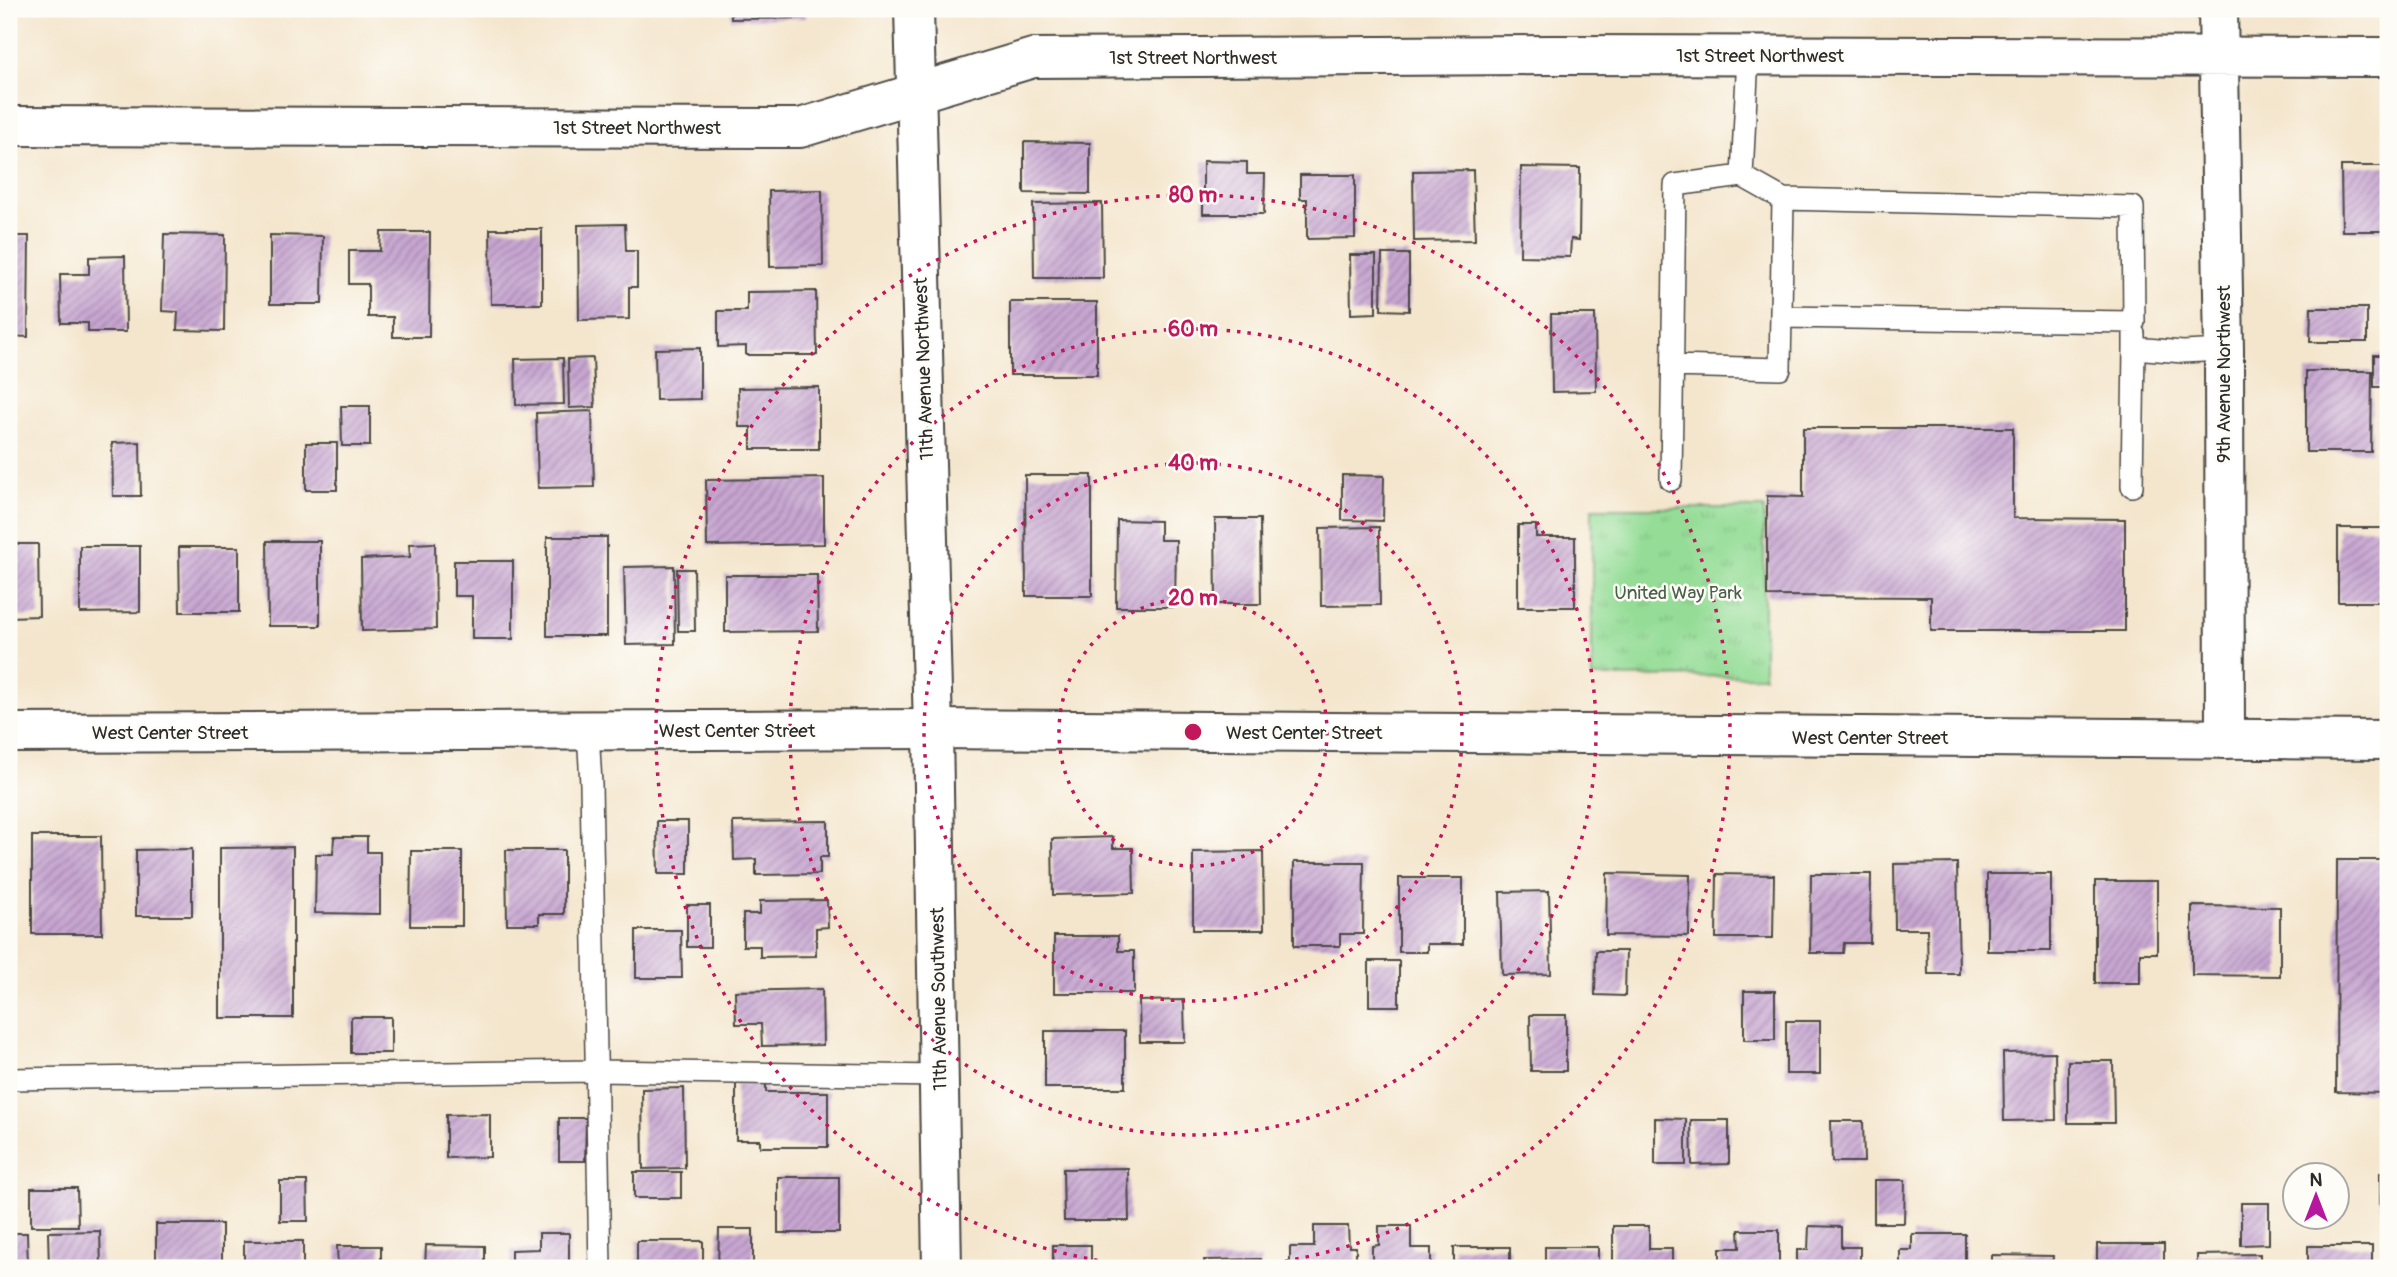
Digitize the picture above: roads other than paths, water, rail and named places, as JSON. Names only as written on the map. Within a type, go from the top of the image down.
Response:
[{"type":"street","name":"11th Avenue Northwest","points":[[914,9],[933,729]]},
{"type":"street","name":"9th Avenue Northwest","points":[[2218,9],[2224,350],[2225,739]]},
{"type":"street","name":"1st Street Northwest","points":[[9,126],[800,128],[1033,58],[1748,55],[2388,57]]},
{"type":"street","name":"West Center Street","points":[[9,733],[933,729],[2388,740]]},
{"type":"street","name":"11th Avenue Southwest","points":[[933,729],[942,1268]]},
{"type":"lane","points":[[1742,176],[1748,55]]},
{"type":"lane","points":[[1671,480],[1675,184],[1742,176],[1783,200],[2133,207],[2132,486]]},
{"type":"lane","points":[[1673,366],[1780,369],[1783,200]]},
{"type":"lane","points":[[1781,317],[2134,323]]},
{"type":"lane","points":[[2134,348],[2183,352],[2224,350]]},
{"type":"lane","points":[[588,730],[592,798],[600,1268]]},
{"type":"lane","points":[[9,1079],[596,1071],[939,1076]]},
{"type":"park label","name":"United Way Park","points":[[1678,592]]}]
